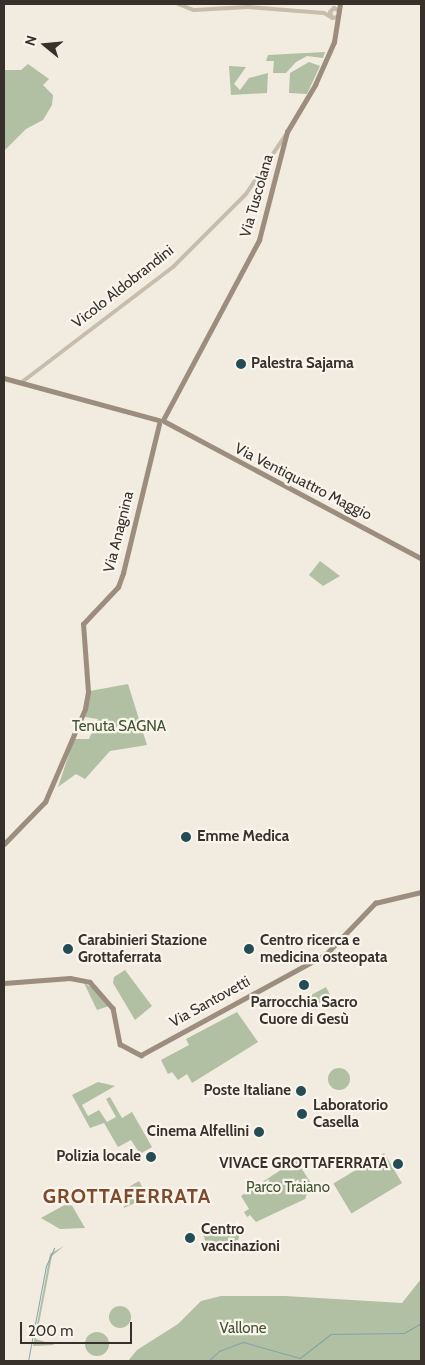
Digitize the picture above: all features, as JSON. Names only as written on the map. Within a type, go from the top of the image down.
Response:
[{"type":"main road","name":"Via Tuscolana","points":[[161,422],[246,265],[265,224],[280,148],[287,132],[315,85],[338,26],[339,4]]},
{"type":"main road","points":[[4,378],[161,422]]},
{"type":"main road","name":"Via Ventiquattro Maggio","points":[[161,422],[421,558]]},
{"type":"main road","name":"Via Anagnina","points":[[4,844],[45,802],[85,709],[88,692],[83,624],[118,587],[124,573],[161,422]]},
{"type":"main road","name":"Via Santovetti","points":[[4,983],[70,978],[92,983],[113,1008],[116,1035],[121,1046],[141,1055],[309,964],[338,944],[366,910],[389,898],[421,892]]},
{"type":"street","points":[[178,4],[194,10],[248,7],[324,13],[332,17],[338,26]]},
{"type":"street","points":[[324,13],[339,4]]},
{"type":"street","points":[[332,9],[340,14]]},
{"type":"street","points":[[332,9],[332,17]]},
{"type":"street","points":[[332,17],[340,14]]},
{"type":"street","name":"Vicolo Aldobrandini","points":[[22,382],[174,266],[246,194],[280,148]]},
{"type":"green space","points":[[325,52],[323,58],[307,56],[296,62],[286,73],[273,73],[274,61],[266,61],[268,55]]},
{"type":"green space","points":[[309,62],[320,66],[307,94],[289,93],[290,73]]},
{"type":"green space","points":[[28,64],[49,79],[43,85],[53,95],[52,105],[43,120],[26,129],[4,151],[4,70],[21,70]]},
{"type":"green space","points":[[229,66],[246,67],[234,84],[240,90],[249,78],[268,73],[267,93],[231,95]]},
{"type":"green space","points":[[320,561],[340,576],[323,586],[309,575]]},
{"type":"green space","name":"Tenuta SAGNA","points":[[128,684],[147,745],[110,751],[85,779],[76,774],[58,787],[74,739],[89,739],[98,719],[85,717],[90,691]]},
{"type":"green space","points":[[125,970],[152,1006],[135,1020],[113,983],[114,977]]},
{"type":"green space","points":[[84,983],[95,989],[109,1006],[97,1010]]},
{"type":"green space","points":[[326,987],[333,1000],[315,1010],[308,996]]},
{"type":"green space","points":[[237,1012],[258,1042],[192,1083],[187,1074],[178,1080],[172,1072],[168,1074],[161,1060],[189,1045],[186,1039]]},
{"type":"green space","points":[[339,1068],[347,1071],[350,1079],[347,1087],[339,1090],[331,1087],[328,1079],[331,1071]]},
{"type":"green space","points":[[98,1082],[115,1086],[82,1105],[88,1116],[99,1110],[107,1122],[116,1117],[106,1099],[110,1097],[122,1118],[132,1112],[152,1147],[140,1154],[131,1140],[118,1147],[104,1123],[90,1128],[72,1095]]},
{"type":"green space","points":[[384,1153],[402,1183],[351,1213],[333,1183]]},
{"type":"green space","name":"Parco Traiano","points":[[296,1160],[311,1183],[305,1199],[256,1222],[250,1215],[247,1217],[244,1212],[249,1209],[241,1196]]},
{"type":"green space","points":[[139,1181],[148,1197],[124,1208],[127,1188]]},
{"type":"green space","points":[[70,1202],[85,1228],[60,1229],[41,1218]]},
{"type":"green space","points":[[241,1230],[238,1240],[208,1249],[202,1231]]},
{"type":"green space","points":[[64,1246],[52,1256],[36,1339],[55,1345],[33,1346],[50,1254]]},
{"type":"green space","name":"Vallone","points":[[421,1279],[421,1361],[128,1361],[137,1350],[178,1324],[201,1301],[221,1296],[285,1296],[402,1303]]},
{"type":"green space","points":[[120,1306],[128,1309],[131,1317],[128,1325],[120,1328],[112,1325],[109,1317],[112,1309]]},
{"type":"green space","points":[[97,1332],[105,1336],[109,1344],[105,1352],[97,1356],[89,1352],[85,1344],[89,1336]]},
{"type":"waterway","points":[[28,1361],[46,1266],[54,1248]]},
{"type":"waterway","points":[[208,1361],[219,1351],[243,1342],[300,1358],[331,1334],[404,1333],[421,1323]]},
{"type":"place","name":"Palestra Sajama","points":[[241,364]]},
{"type":"place","name":"Emme Medica","points":[[186,837]]},
{"type":"place","name":"Carabinieri Stazione Grottaferrata","points":[[68,949]]},
{"type":"place","name":"Centro ricerca e medicina osteopata","points":[[249,949]]},
{"type":"place","name":"Parrocchia Sacro Cuore di Gesù","points":[[304,985]]},
{"type":"place","name":"Poste Italiane","points":[[301,1091]]},
{"type":"place","name":"Laboratorio Casella","points":[[302,1114]]},
{"type":"place","name":"Cinema Alfellini","points":[[259,1132]]},
{"type":"place","name":"Polizia locale","points":[[151,1157]]},
{"type":"place","name":"VIVACE GROTTAFERRATA","points":[[398,1164]]},
{"type":"place","name":"Centro vaccinazioni","points":[[190,1238]]},
{"type":"district","name":"GROTTAFERRATA","points":[[127,1196]]}]
